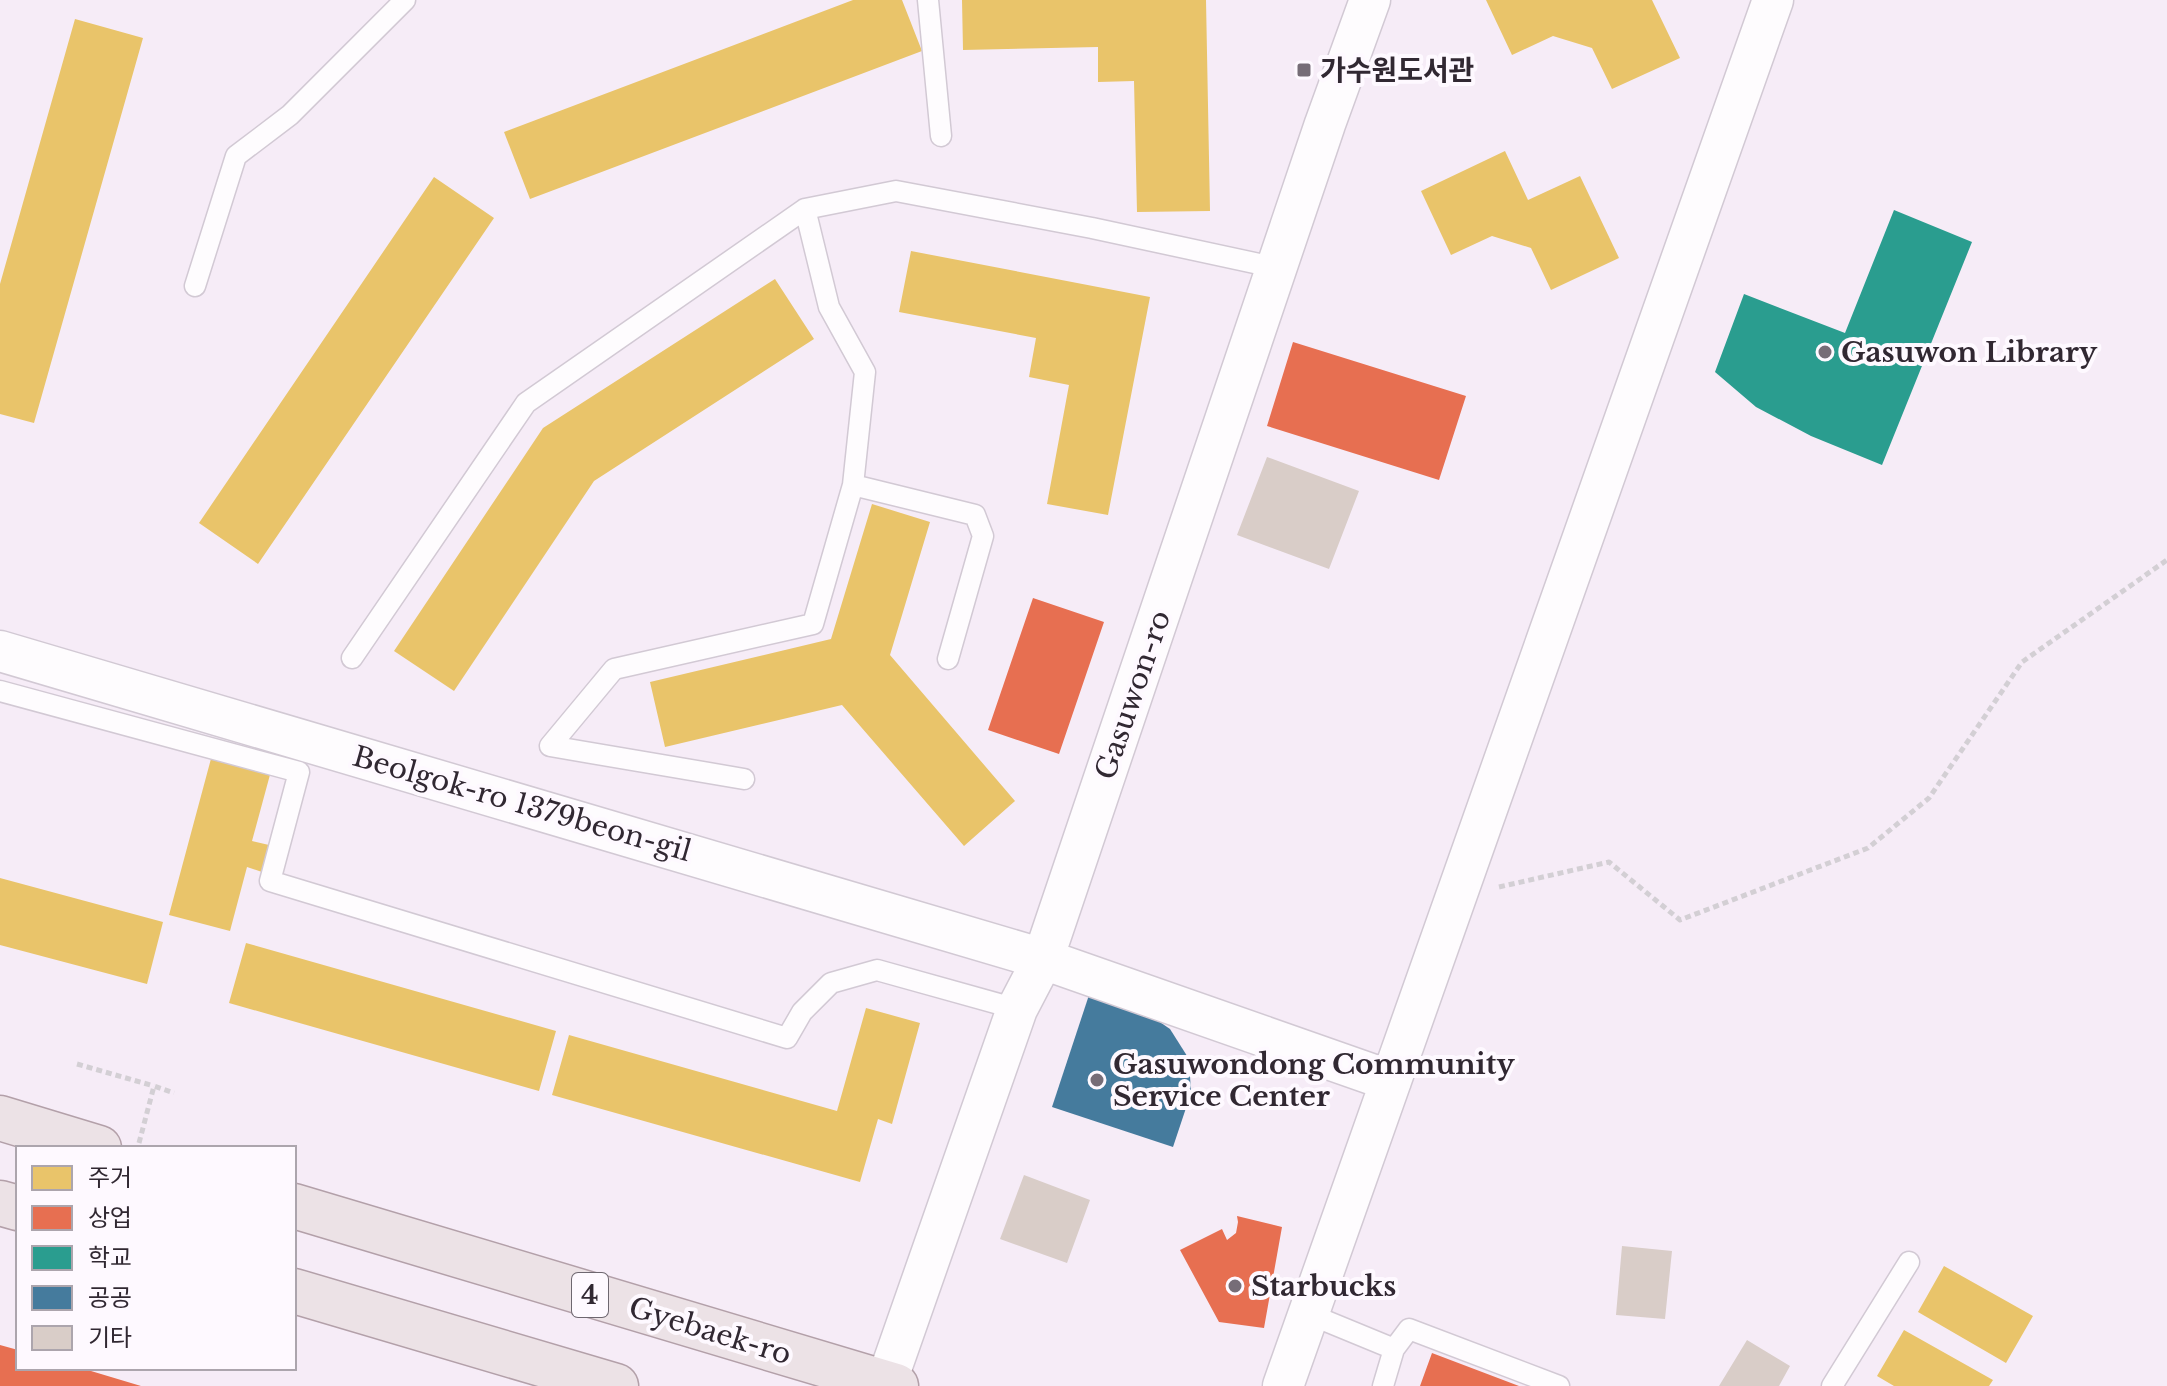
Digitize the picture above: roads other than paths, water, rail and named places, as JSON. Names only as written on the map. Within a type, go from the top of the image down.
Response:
[{"type":"main road","points":[[0,1118],[92,1146]]},
{"type":"main road","name":"Gyebaek-ro","points":[[296,1207],[889,1385]]},
{"type":"main road","points":[[296,1292],[616,1386]]},
{"type":"street","name":"Gasuwon-ro","points":[[889,1385],[1017,1009],[1043,959],[1325,124],[1370,0]]},
{"type":"street","points":[[1283,1386],[1773,0]]},
{"type":"street","name":"Beolgok-ro 1379beon-gil","points":[[0,651],[1043,959],[1391,1081]]},
{"type":"lane","points":[[195,286],[236,156],[290,115],[405,0]]},
{"type":"lane","points":[[928,0],[941,136]]},
{"type":"lane","points":[[352,658],[526,403],[805,209],[896,191],[1092,228],[1278,268]]},
{"type":"lane","points":[[744,779],[550,746],[614,669],[813,624],[853,485],[865,372],[829,307],[805,209]]},
{"type":"lane","points":[[853,485],[975,515],[983,536],[948,659]]},
{"type":"lane","points":[[0,691],[299,772],[270,881],[284,886],[787,1038],[802,1012],[831,983],[877,970],[1017,1009]]},
{"type":"lane","points":[[1832,1386],[1909,1262]]},
{"type":"lane","points":[[1309,1314],[1394,1349]]},
{"type":"lane","points":[[1383,1386],[1394,1349],[1409,1329],[1559,1386]]},
{"type":"place","name":"가수원도서관","points":[[1304,70]]},
{"type":"place","name":"Gasuwon Library","points":[[1825,352]]},
{"type":"place","name":"Gasuwondong Community Service Center","points":[[1097,1080]]},
{"type":"place","name":"Starbucks","points":[[1235,1286]]}]
